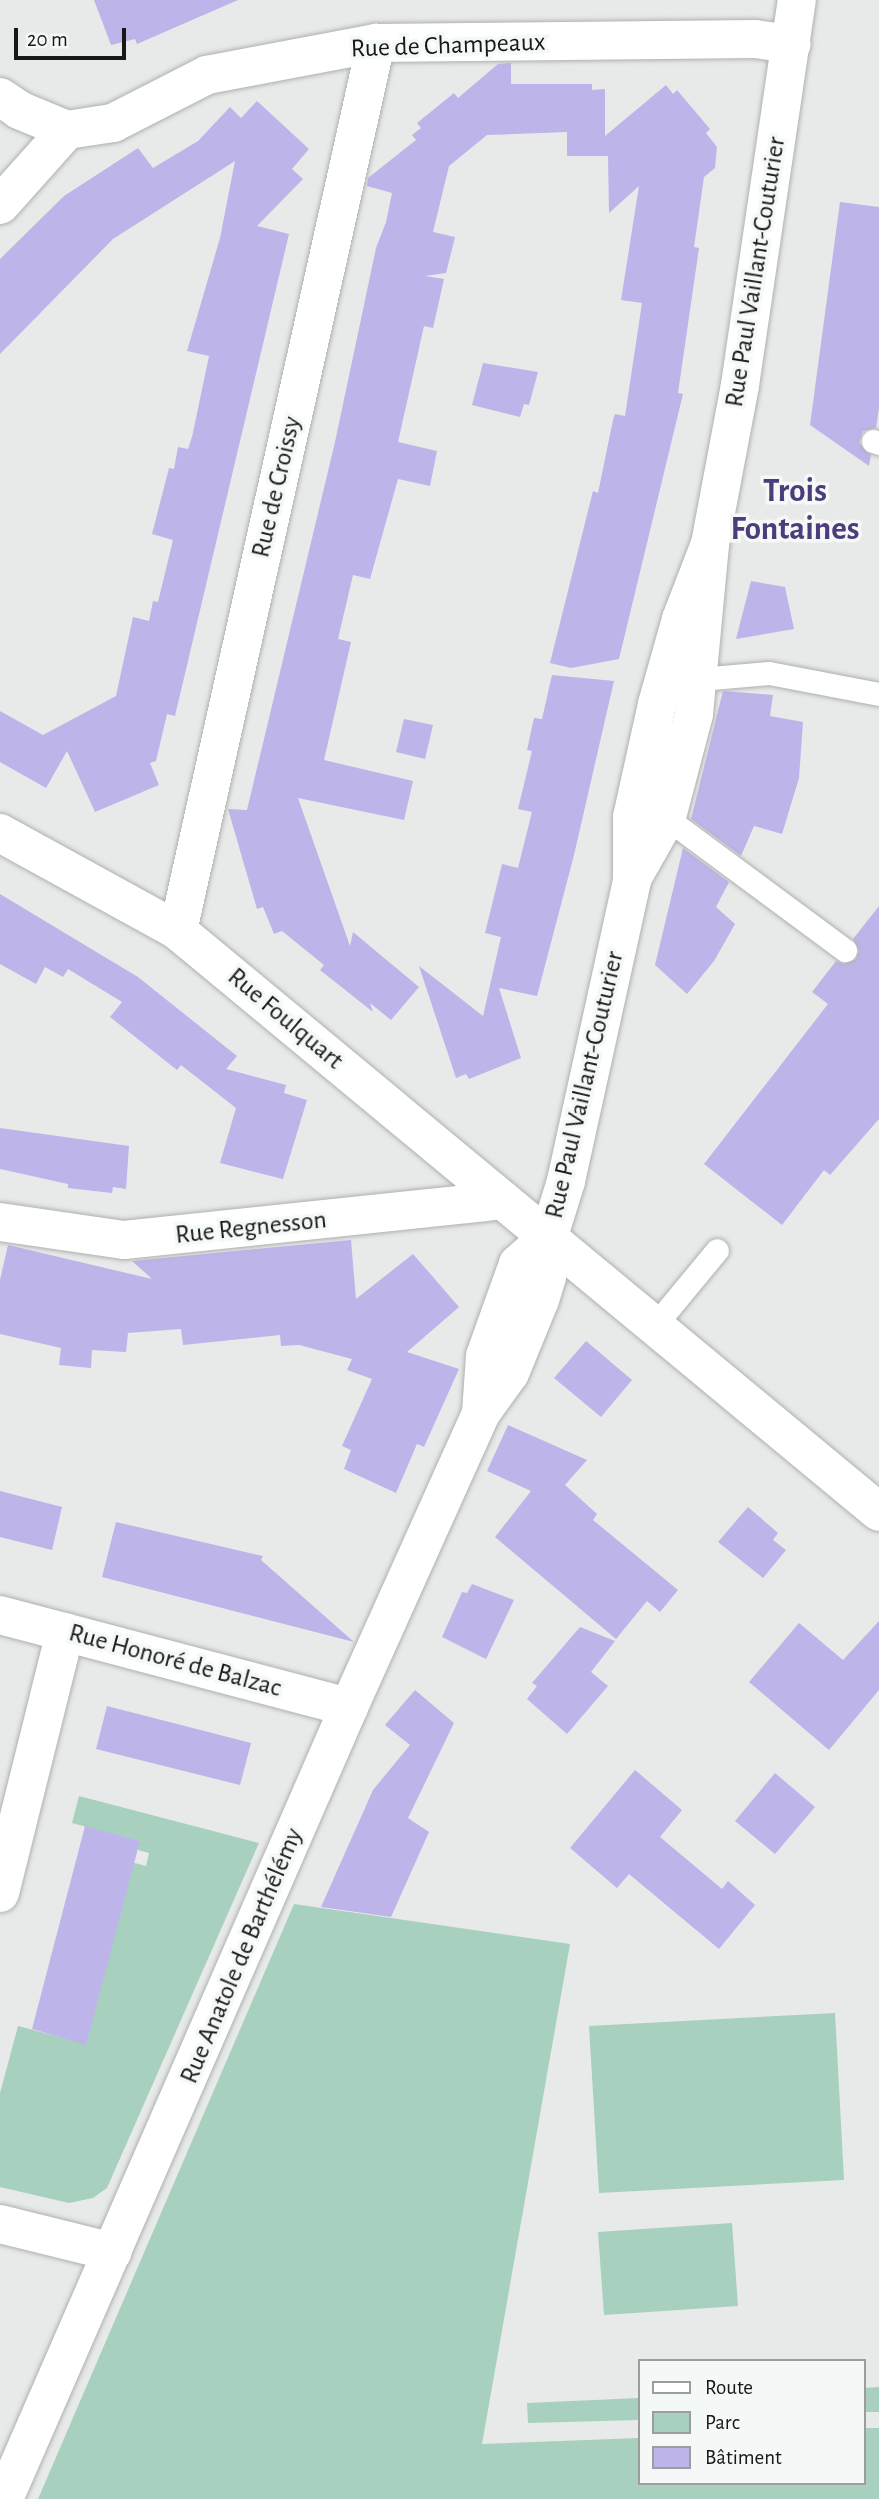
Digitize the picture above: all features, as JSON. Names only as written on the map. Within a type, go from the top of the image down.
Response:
[{"type":"street","name":"Rue Paul Vaillant-Couturier","points":[[797,0],[710,544],[682,681],[632,880],[566,1181],[549,1236],[879,1513]]},
{"type":"street","name":"Rue de Champeaux","points":[[67,130],[113,124],[207,75],[376,43],[755,39],[792,44]]},
{"type":"street","name":"Rue de Croissy","points":[[178,931],[376,43]]},
{"type":"street","points":[[0,97],[19,110],[67,130],[0,205]]},
{"type":"street","name":"Rue Foulquart","points":[[0,833],[178,931],[549,1236]]},
{"type":"street","name":"Rue Regnesson","points":[[0,1222],[32,1231],[124,1240],[503,1200]]},
{"type":"street","name":"Rue Anatole de Barthélémy","points":[[4,2499],[349,1707],[481,1413],[485,1356],[518,1264],[549,1236]]},
{"type":"street","name":"Rue Honoré de Balzac","points":[[0,1615],[349,1707]]},
{"type":"street","points":[[0,1893],[65,1632]]},
{"type":"street","points":[[0,2224],[113,2252]]},
{"type":"lane","points":[[682,681],[769,673],[879,694]]},
{"type":"lane","points":[[652,808],[710,847],[845,950]]},
{"type":"lane","points":[[655,1325],[717,1250]]},
{"type":"green space","points":[[79,1796],[259,1843],[107,2188],[93,2198],[69,2203],[0,2187],[0,2093],[18,2026],[86,2044],[131,1862],[146,1866],[149,1853],[138,1850],[139,1841],[72,1823]]},
{"type":"green space","points":[[294,1904],[570,1944],[482,2444],[638,2438],[638,2485],[865,2485],[865,2428],[879,2428],[879,2499],[38,2499]]},
{"type":"green space","points":[[835,2013],[844,2180],[599,2193],[589,2026]]},
{"type":"green space","points":[[732,2223],[738,2306],[604,2315],[598,2232]]},
{"type":"green space","points":[[879,2387],[879,2412],[865,2412],[865,2388]]},
{"type":"green space","points":[[638,2398],[638,2420],[528,2423],[527,2403]]},
{"type":"building","points":[[94,0],[238,0],[137,44],[135,39],[111,45]]},
{"type":"building","points":[[511,63],[511,84],[592,84],[592,90],[605,89],[605,136],[666,85],[673,94],[677,90],[710,129],[706,133],[717,147],[715,168],[704,177],[694,247],[699,248],[678,393],[683,394],[619,659],[571,668],[550,663],[593,491],[598,493],[613,420],[615,414],[625,416],[642,303],[621,300],[639,186],[609,213],[608,156],[567,156],[567,132],[487,135],[449,166],[433,232],[455,237],[446,273],[425,276],[444,279],[433,328],[424,326],[398,442],[437,451],[430,486],[398,479],[370,579],[353,575],[338,639],[351,642],[324,760],[413,781],[404,820],[298,798],[350,946],[353,932],[419,987],[391,1020],[370,1003],[373,1012],[320,970],[324,965],[282,931],[274,934],[263,907],[257,909],[228,809],[247,810],[335,442],[376,248],[386,222],[392,193],[367,186],[368,178],[416,140],[412,135],[421,128],[417,123],[454,93],[458,98],[498,64]]},
{"type":"building","points":[[257,101],[309,149],[292,169],[303,179],[257,226],[289,234],[175,716],[167,714],[156,761],[150,763],[159,785],[95,812],[67,751],[46,788],[0,762],[0,711],[43,735],[116,696],[133,617],[149,621],[153,601],[158,602],[173,540],[152,534],[169,468],[174,469],[178,447],[188,449],[192,437],[209,356],[187,351],[220,238],[235,161],[113,239],[0,354],[0,259],[64,196],[138,148],[153,168],[198,141],[230,107],[241,118]]},
{"type":"building","points":[[840,202],[879,207],[879,408],[876,428],[863,431],[859,443],[871,455],[869,466],[810,425]]},
{"type":"building","points":[[483,363],[538,372],[529,405],[524,404],[520,417],[472,405]]},
{"type":"building","points":[[751,581],[785,587],[794,629],[736,639]]},
{"type":"building","points":[[552,675],[614,681],[574,855],[537,996],[499,988],[521,1058],[469,1079],[466,1074],[456,1078],[419,966],[483,1016],[501,937],[485,933],[502,864],[518,868],[532,812],[518,809],[532,751],[527,750],[534,718],[542,719]]},
{"type":"building","points":[[723,691],[773,695],[770,716],[803,722],[799,778],[782,834],[754,826],[741,856],[691,819]]},
{"type":"building","points":[[404,719],[433,725],[425,759],[396,752]]},
{"type":"building","points":[[683,848],[729,882],[716,907],[735,924],[714,961],[687,994],[655,965]]},
{"type":"building","points":[[0,894],[138,977],[237,1056],[226,1069],[286,1085],[284,1093],[307,1100],[283,1179],[220,1163],[236,1108],[181,1065],[177,1070],[110,1017],[122,1002],[68,969],[63,977],[45,967],[36,984],[0,964]]},
{"type":"building","points":[[879,906],[879,1119],[830,1175],[824,1170],[782,1225],[704,1164],[828,1004],[812,992],[836,961],[844,964],[856,959],[859,951],[853,939]]},
{"type":"building","points":[[0,1128],[129,1146],[126,1189],[113,1187],[112,1193],[68,1188],[68,1184],[0,1169]]},
{"type":"building","points":[[351,1240],[356,1299],[413,1254],[459,1307],[407,1352],[459,1369],[424,1447],[417,1444],[396,1493],[344,1469],[351,1450],[342,1446],[372,1379],[347,1370],[352,1359],[299,1345],[281,1346],[280,1335],[183,1345],[181,1329],[128,1333],[126,1352],[92,1350],[91,1368],[59,1365],[61,1348],[0,1334],[0,1280],[8,1245],[152,1279],[132,1261]]},
{"type":"building","points":[[586,1341],[632,1380],[601,1417],[554,1378]]},
{"type":"building","points":[[508,1425],[587,1460],[565,1485],[597,1514],[593,1520],[678,1590],[660,1612],[647,1601],[616,1639],[495,1537],[531,1491],[487,1471]]},
{"type":"building","points":[[0,1491],[62,1507],[52,1550],[0,1537]]},
{"type":"building","points":[[748,1507],[778,1533],[773,1540],[786,1550],[763,1578],[718,1542]]},
{"type":"building","points":[[116,1522],[263,1556],[261,1560],[354,1642],[102,1577]]},
{"type":"building","points":[[472,1584],[514,1600],[486,1659],[442,1637],[462,1592],[467,1593]]},
{"type":"building","points":[[879,1621],[879,1690],[829,1750],[749,1682],[799,1623],[843,1660]]},
{"type":"building","points":[[580,1627],[615,1641],[591,1672],[608,1686],[567,1734],[527,1699],[537,1686],[532,1683]]},
{"type":"building","points":[[415,1690],[454,1723],[408,1818],[429,1832],[391,1917],[321,1907],[373,1790],[410,1745],[385,1725]]},
{"type":"building","points":[[107,1706],[251,1743],[240,1785],[96,1749]]},
{"type":"building","points":[[635,1770],[682,1810],[660,1837],[722,1889],[728,1881],[755,1905],[719,1949],[629,1874],[617,1888],[570,1848]]},
{"type":"building","points":[[775,1773],[815,1807],[775,1854],[735,1821]]},
{"type":"building","points":[[85,1826],[140,1841],[86,2045],[32,2029]]},
{"type":"district","name":"Trois Fontaines","points":[[795,511]]}]
